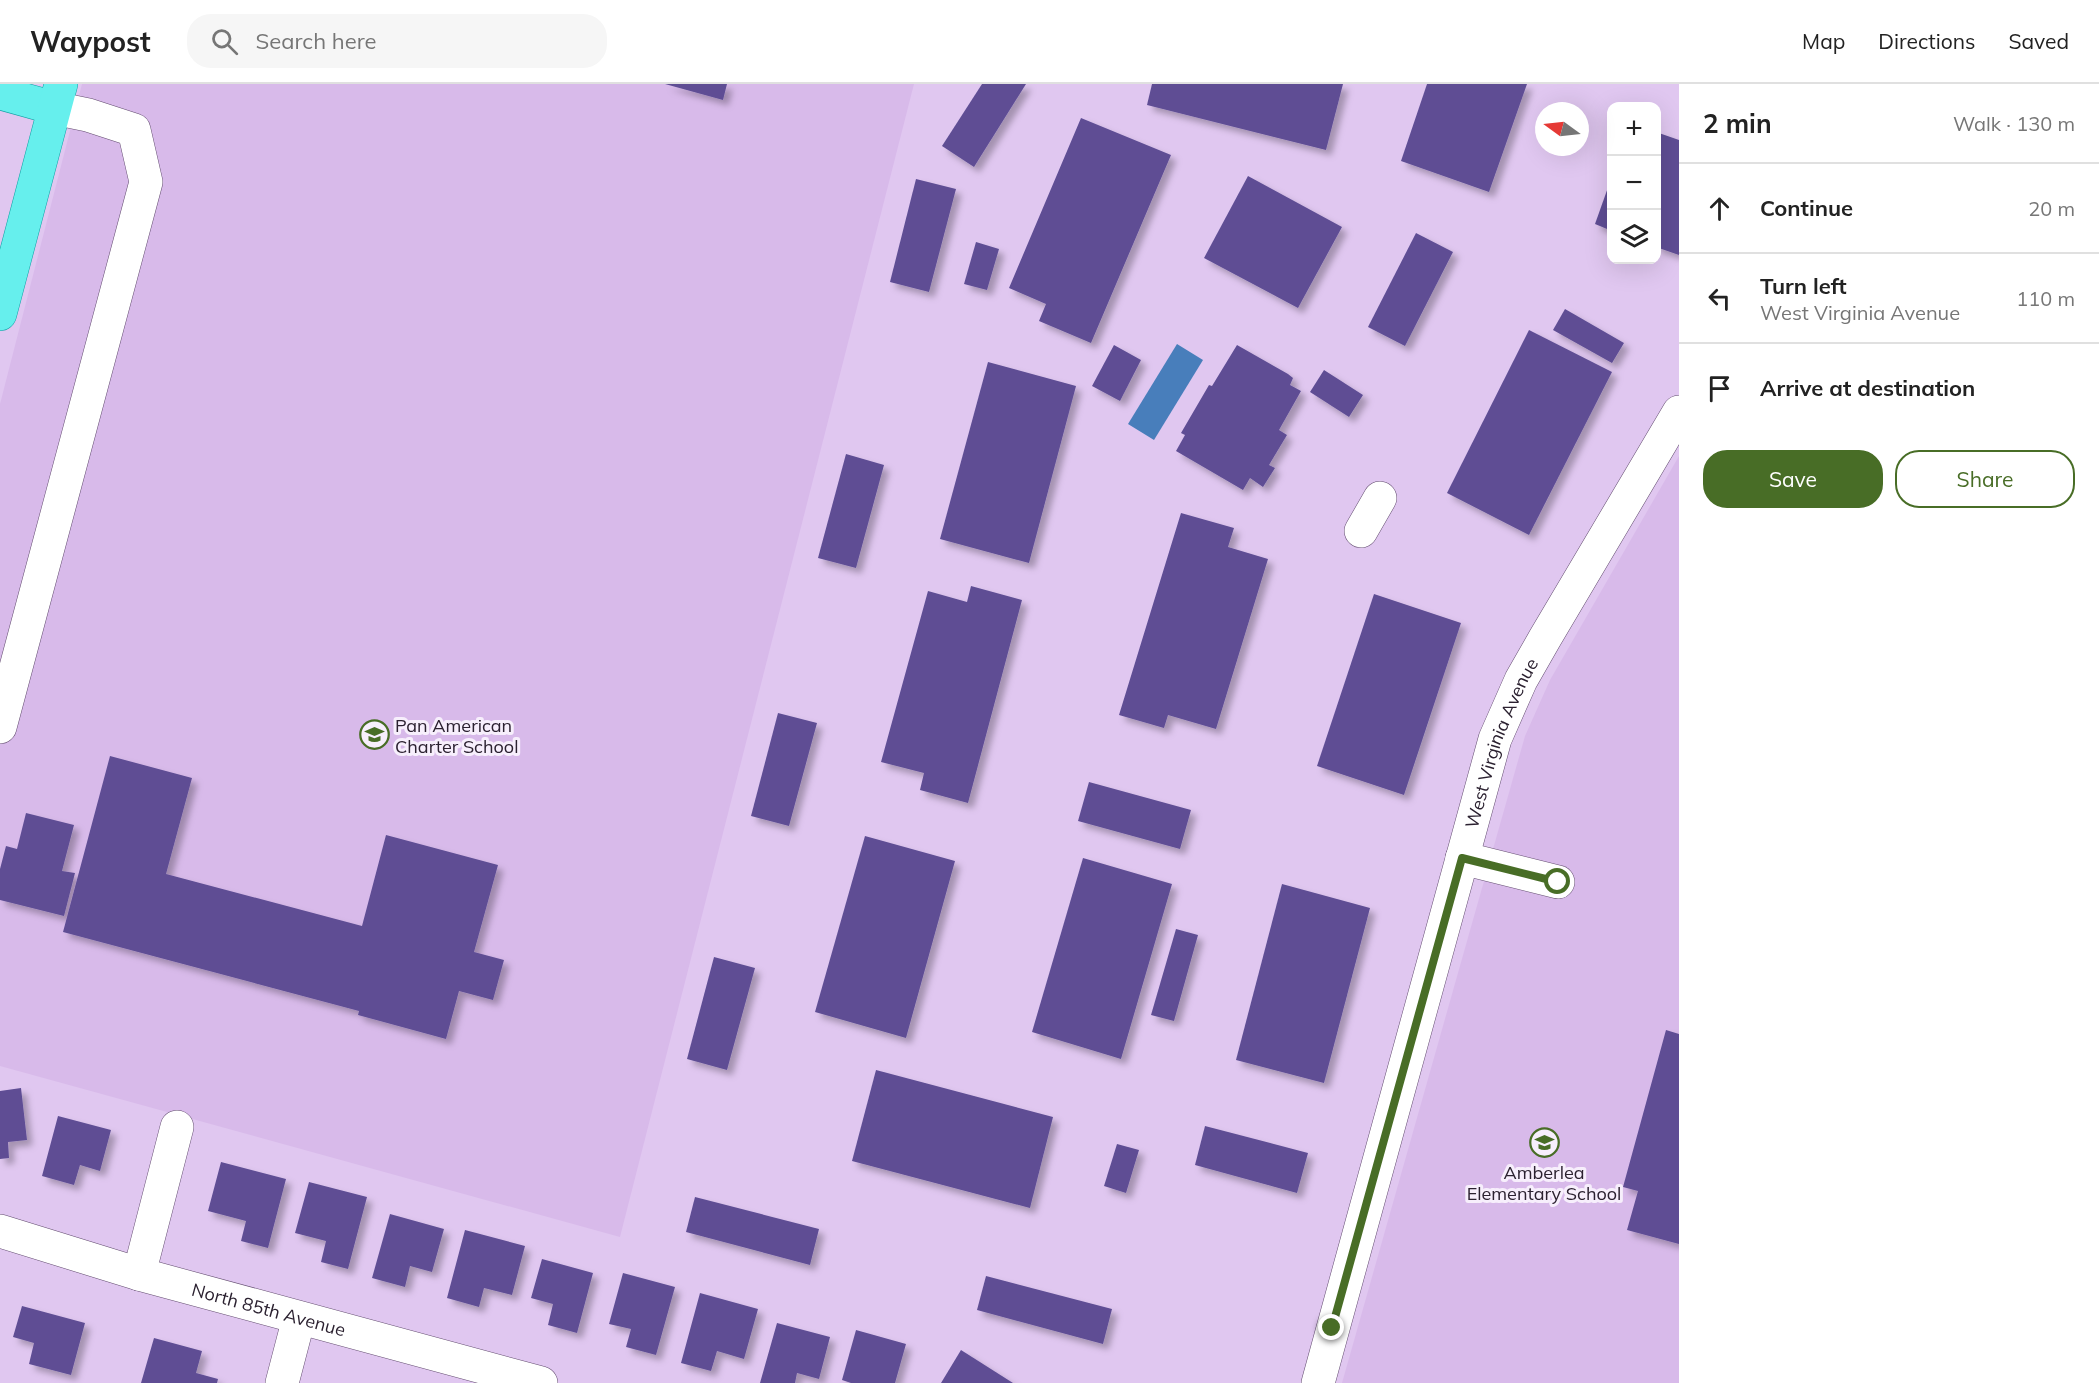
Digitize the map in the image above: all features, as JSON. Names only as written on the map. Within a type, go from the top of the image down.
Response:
[{"type":"main road","points":[[0,93],[58,96],[0,314]]},
{"type":"street","points":[[0,727],[146,182],[134,130],[88,115],[58,96]]},
{"type":"street","name":"West Virginia Avenue","points":[[1318,1383],[1495,739],[1521,680],[1679,412]]},
{"type":"street","points":[[1361,531],[1380,498]]},
{"type":"street","points":[[1462,858],[1558,882]]},
{"type":"street","points":[[139,1274],[177,1127]]},
{"type":"street","name":"North 85th Avenue","points":[[0,1232],[139,1274],[541,1383]]},
{"type":"street","points":[[282,1383],[299,1318]]},
{"type":"shaded area","name":"Pan American Charter School","points":[[82,84],[914,84],[620,1237],[0,1066],[0,404]]},
{"type":"shaded area","name":"Amberlea Elementary School","points":[[1679,456],[1679,1383],[1342,1383],[1525,736],[1550,680]]},
{"type":"water","points":[[1177,344],[1203,360],[1154,440],[1128,424]]},
{"type":"building","points":[[665,84],[727,84],[723,100]]},
{"type":"building","points":[[982,84],[1026,84],[974,167],[942,146]]},
{"type":"building","points":[[1152,84],[1343,84],[1326,150],[1147,105]]},
{"type":"building","points":[[1427,84],[1527,84],[1489,192],[1401,161]]},
{"type":"building","points":[[1081,118],[1171,155],[1091,343],[1039,321],[1046,304],[1009,288]]},
{"type":"building","points":[[1661,134],[1679,140],[1679,255],[1661,249]]},
{"type":"building","points":[[1248,176],[1342,227],[1298,308],[1204,258]]},
{"type":"building","points":[[916,179],[956,189],[929,292],[890,282]]},
{"type":"building","points":[[1607,190],[1607,229],[1595,224]]},
{"type":"building","points":[[1416,233],[1453,252],[1405,346],[1368,327]]},
{"type":"building","points":[[976,242],[999,249],[987,290],[964,284]]},
{"type":"building","points":[[1565,309],[1624,343],[1612,363],[1553,330]]},
{"type":"building","points":[[1529,330],[1612,372],[1529,535],[1447,493]]},
{"type":"building","points":[[1114,345],[1141,360],[1120,401],[1092,386]]},
{"type":"building","points":[[1237,345],[1288,374],[1293,378],[1290,385],[1301,391],[1279,430],[1287,435],[1269,465],[1275,468],[1263,487],[1250,478],[1243,490],[1176,451],[1185,435],[1181,433],[1209,385],[1212,386]]},
{"type":"building","points":[[988,362],[1076,386],[1029,563],[940,539]]},
{"type":"building","points":[[1324,370],[1363,395],[1349,417],[1310,392]]},
{"type":"building","points":[[846,454],[884,465],[856,568],[818,558]]},
{"type":"building","points":[[1181,513],[1234,528],[1228,547],[1268,559],[1216,729],[1168,715],[1164,728],[1119,715]]},
{"type":"building","points":[[971,586],[1022,600],[968,803],[920,790],[924,773],[881,762],[928,591],[967,602]]},
{"type":"building","points":[[1374,594],[1461,623],[1404,795],[1317,766]]},
{"type":"building","points":[[778,713],[817,723],[789,826],[751,816]]},
{"type":"building","points":[[110,756],[192,778],[166,874],[362,926],[386,835],[498,865],[474,952],[504,960],[493,1000],[459,991],[446,1039],[358,1015],[359,1011],[63,932]]},
{"type":"building","points":[[1089,782],[1191,810],[1180,849],[1078,821]]},
{"type":"building","points":[[26,813],[74,825],[62,871],[75,873],[64,916],[0,900],[0,869],[6,846],[17,849]]},
{"type":"building","points":[[865,836],[955,861],[906,1038],[815,1012]]},
{"type":"building","points":[[1083,858],[1172,884],[1121,1059],[1032,1032]]},
{"type":"building","points":[[1282,884],[1370,908],[1324,1083],[1236,1060]]},
{"type":"building","points":[[1176,929],[1198,935],[1174,1021],[1151,1015]]},
{"type":"building","points":[[714,957],[755,968],[727,1070],[687,1059]]},
{"type":"building","points":[[1666,1030],[1679,1034],[1679,1244],[1627,1230],[1638,1191],[1623,1187]]},
{"type":"building","points":[[876,1070],[1053,1117],[1030,1208],[852,1161]]},
{"type":"building","points":[[21,1088],[27,1140],[8,1142],[9,1158],[0,1159],[0,1091]]},
{"type":"building","points":[[58,1116],[111,1130],[100,1171],[80,1165],[74,1185],[42,1176]]},
{"type":"building","points":[[1205,1126],[1308,1153],[1297,1193],[1195,1165]]},
{"type":"building","points":[[1117,1144],[1139,1150],[1126,1193],[1104,1186]]},
{"type":"building","points":[[221,1162],[286,1179],[268,1248],[241,1241],[246,1221],[208,1211]]},
{"type":"building","points":[[309,1182],[367,1197],[348,1269],[321,1262],[326,1241],[295,1233]]},
{"type":"building","points":[[695,1197],[819,1229],[810,1265],[686,1232]]},
{"type":"building","points":[[390,1214],[444,1229],[432,1272],[410,1266],[405,1287],[372,1278]]},
{"type":"building","points":[[465,1230],[525,1246],[512,1295],[484,1288],[479,1307],[447,1298]]},
{"type":"building","points":[[542,1259],[593,1273],[577,1333],[548,1325],[553,1304],[531,1298]]},
{"type":"building","points":[[623,1273],[675,1287],[656,1355],[626,1347],[631,1329],[609,1324]]},
{"type":"building","points":[[986,1276],[1112,1309],[1103,1344],[977,1310]]},
{"type":"building","points":[[700,1293],[758,1309],[744,1359],[717,1351],[711,1371],[681,1363]]},
{"type":"building","points":[[22,1306],[85,1323],[71,1375],[29,1364],[34,1343],[13,1337]]},
{"type":"building","points":[[777,1323],[830,1337],[819,1379],[797,1373],[795,1383],[760,1383]]},
{"type":"building","points":[[856,1330],[906,1344],[895,1383],[851,1383],[842,1380]]},
{"type":"building","points":[[154,1338],[202,1351],[196,1373],[218,1379],[217,1383],[141,1383]]},
{"type":"building","points":[[961,1350],[1013,1383],[941,1383]]},
{"type":"place","name":"Pan American Charter School","points":[[374,735]]},
{"type":"place","name":"Amberlea Elementary School","points":[[1544,1143]]},
{"type":"route","points":[[1332,1328],[1462,858],[1558,882]]}]
